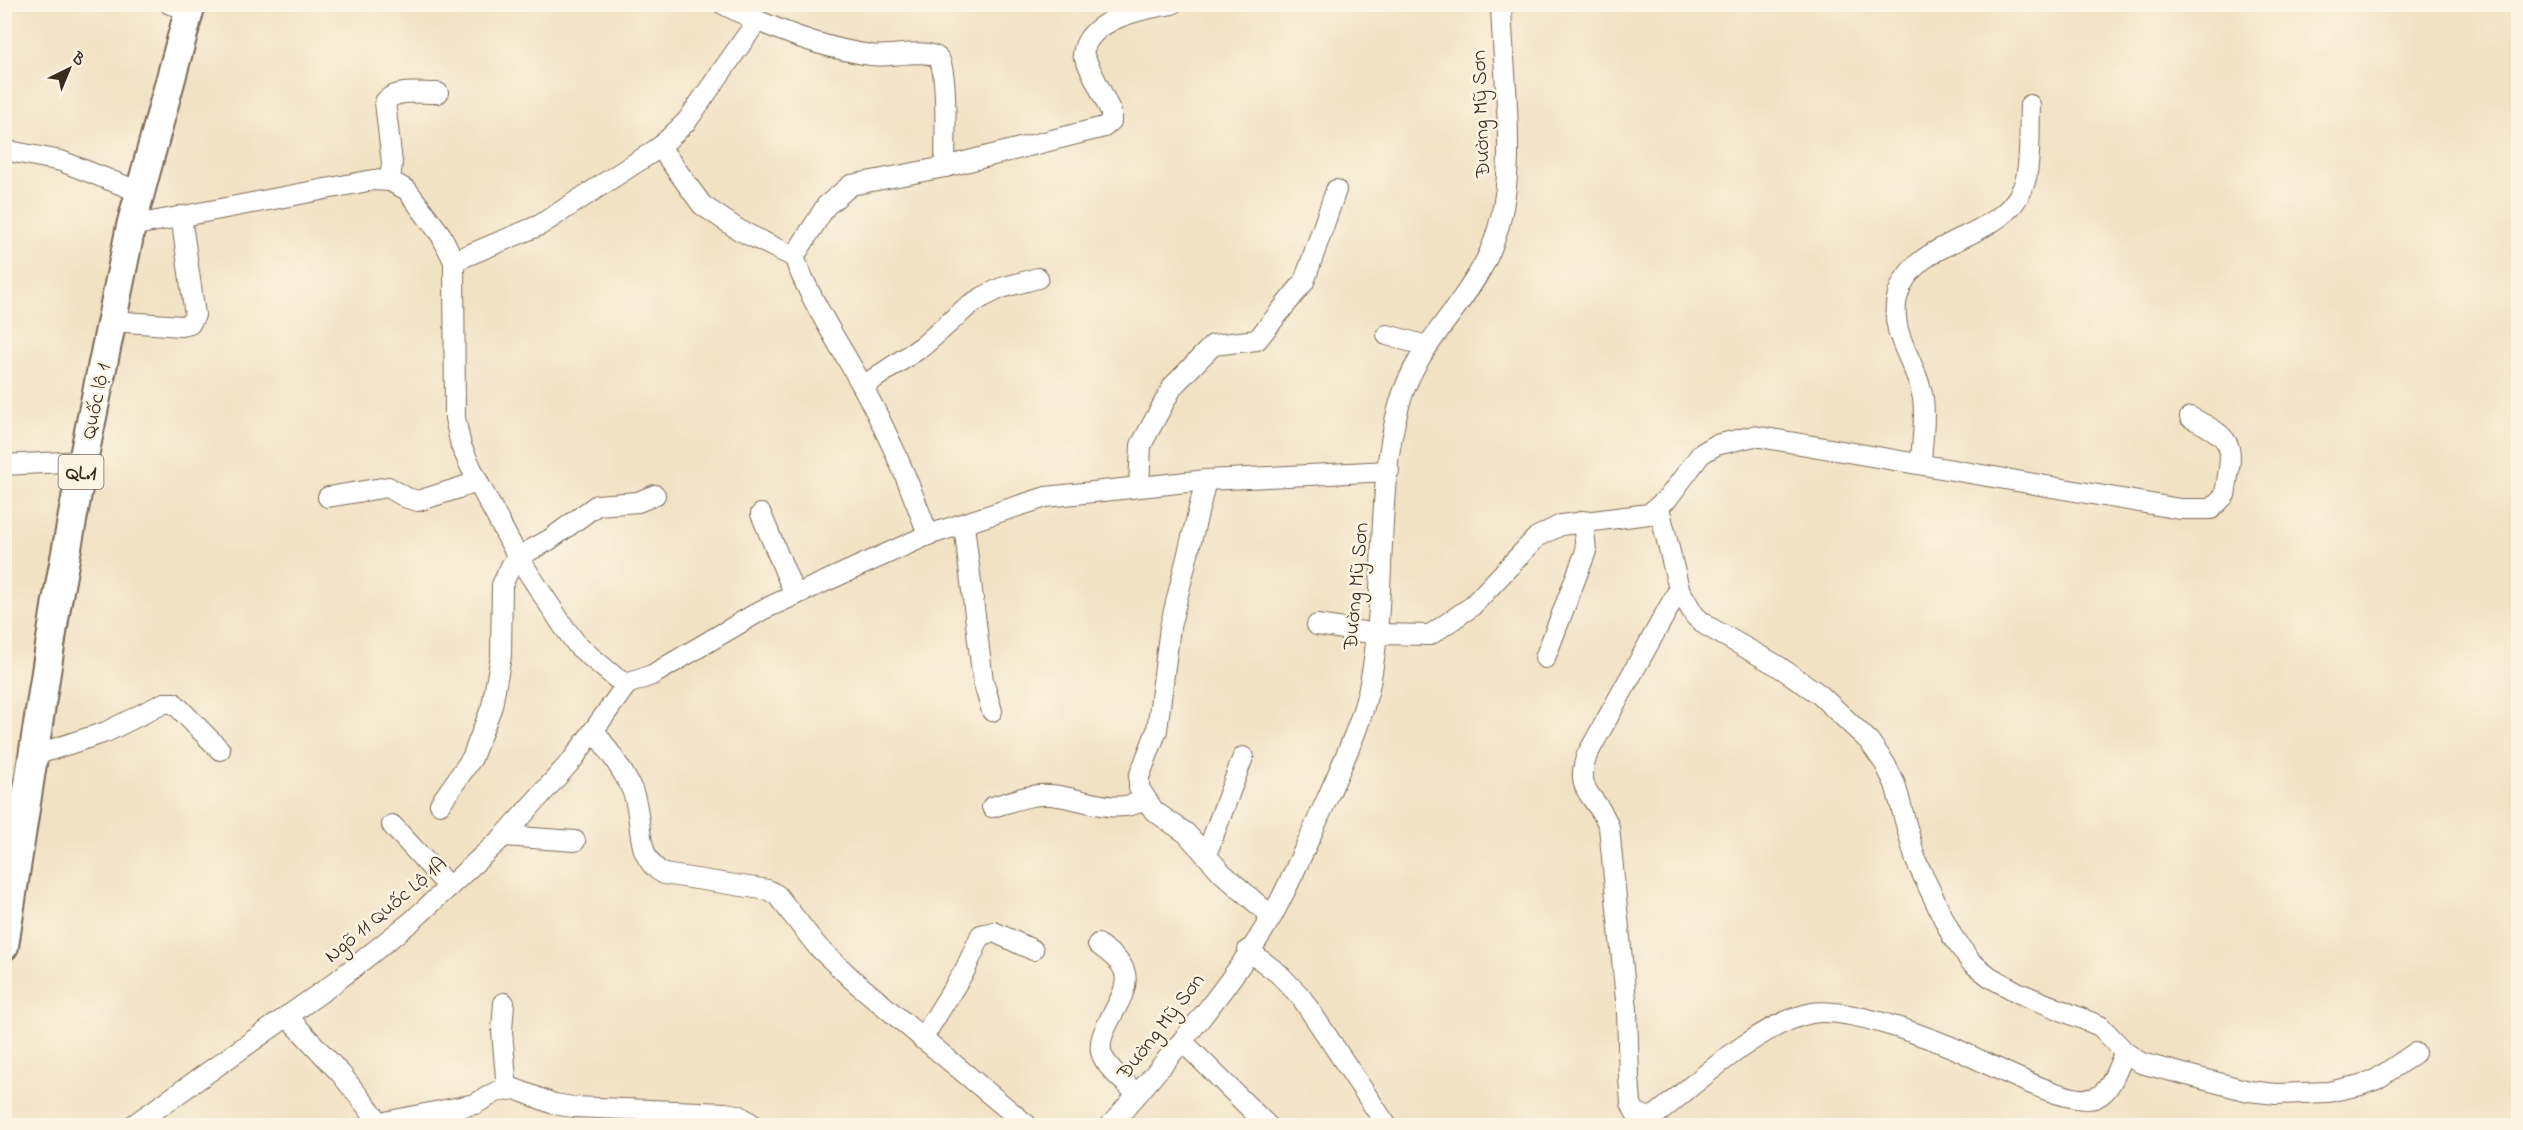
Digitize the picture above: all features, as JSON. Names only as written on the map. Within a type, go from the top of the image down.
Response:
[{"type":"highway","name":"Quốc lộ 1","points":[[4,946],[32,756],[83,461],[131,226],[183,6]]},
{"type":"street","points":[[723,4],[757,21],[856,53],[900,56],[929,52],[935,55],[940,62],[945,110],[945,167]]},
{"type":"street","points":[[794,256],[826,206],[850,185],[945,167],[1104,127],[1111,121],[1111,112],[1083,54],[1084,46],[1088,39],[1117,18],[1131,12],[1172,4]]},
{"type":"street","name":"Đường Mỹ Sơn","points":[[1110,1125],[1182,1041],[1271,916],[1356,731],[1370,685],[1377,634],[1389,471],[1400,401],[1412,372],[1427,346],[1486,261],[1500,225],[1506,189],[1507,151],[1501,4]]},
{"type":"street","points":[[454,261],[540,225],[660,147],[687,121],[757,21]]},
{"type":"street","points":[[390,181],[392,163],[385,102],[389,97],[398,93],[438,93]]},
{"type":"street","points":[[1921,462],[1923,399],[1912,363],[1897,330],[1898,297],[1904,282],[1916,266],[1933,251],[1976,232],[2016,200],[2026,177],[2030,105]]},
{"type":"street","points":[[660,147],[702,205],[716,217],[769,247],[794,256],[815,307],[863,386],[914,494],[928,535]]},
{"type":"street","points":[[4,150],[61,160],[140,192]]},
{"type":"street","points":[[131,226],[362,182],[390,181],[407,190],[418,202],[454,261],[455,418],[461,446],[518,557],[578,646],[616,678],[627,684],[652,675],[740,622],[928,535],[1046,497],[1206,480],[1389,471]]},
{"type":"street","points":[[1138,486],[1142,444],[1173,386],[1214,345],[1257,340],[1304,282],[1336,190]]},
{"type":"street","points":[[112,321],[181,326],[190,324],[195,315],[181,216]]},
{"type":"street","points":[[863,386],[915,352],[968,306],[1001,288],[1038,278]]},
{"type":"street","points":[[1387,335],[1427,346]]},
{"type":"street","points":[[1317,625],[1377,634],[1430,635],[1442,629],[1471,607],[1537,537],[1561,525],[1636,516],[1659,507],[1701,454],[1716,445],[1754,436],[1921,462],[2202,511],[2217,505],[2225,495],[2229,447],[2221,433],[2190,417]]},
{"type":"street","points":[[4,465],[83,461]]},
{"type":"street","points":[[1206,480],[1170,627],[1157,730],[1139,777],[1139,788],[1145,800],[1155,811],[1186,833],[1230,881],[1271,916]]},
{"type":"street","points":[[328,497],[388,487],[407,498],[418,501],[478,482]]},
{"type":"street","points":[[440,804],[472,758],[492,706],[501,656],[502,585],[511,566],[518,557],[549,540],[597,505],[638,501],[655,495]]},
{"type":"street","points":[[1659,507],[1679,589],[1695,616],[1707,626],[1778,666],[1819,694],[1869,741],[1895,784],[1916,861],[1952,936],[1971,962],[1990,977],[2019,993],[2100,1026],[2125,1052],[2141,1063],[2223,1087],[2276,1094],[2328,1092],[2377,1079],[2415,1053]]},
{"type":"street","points":[[761,514],[795,595]]},
{"type":"street","points":[[1545,658],[1586,551],[1583,521]]},
{"type":"street","points":[[964,525],[984,681],[992,711]]},
{"type":"street","points":[[1679,589],[1587,754],[1582,770],[1582,781],[1587,793],[1605,816],[1609,826],[1627,1010],[1629,1078],[1635,1112],[1649,1118],[1657,1114],[1743,1048],[1788,1020],[1814,1012],[1839,1013],[1948,1045],[2035,1085],[2065,1096],[2088,1100],[2097,1097],[2107,1089],[2125,1052]]},
{"type":"street","name":"Ngõ 11 Quốc Lộ 1A","points":[[132,1125],[342,977],[412,921],[504,836],[573,759],[627,684]]},
{"type":"street","points":[[32,756],[106,732],[164,703],[174,703],[220,750]]},
{"type":"street","points":[[594,730],[634,793],[643,854],[647,862],[664,874],[768,890],[777,894],[817,946],[922,1039],[1028,1125]]},
{"type":"street","points":[[1206,855],[1242,757]]},
{"type":"street","points":[[992,807],[1037,795],[1051,795],[1117,808],[1131,807],[1145,800]]},
{"type":"street","points":[[392,825],[449,887]]},
{"type":"street","points":[[504,836],[575,841]]},
{"type":"street","points":[[922,1039],[965,970],[981,935],[994,932],[1033,950]]},
{"type":"street","points":[[1098,944],[1124,968],[1126,984],[1102,1038],[1100,1049],[1109,1066],[1137,1094]]},
{"type":"street","points":[[1248,950],[1279,974],[1301,997],[1387,1125]]},
{"type":"street","points":[[504,1004],[502,1031],[507,1090]]},
{"type":"street","points":[[287,1016],[341,1074],[381,1123],[474,1104],[507,1090],[515,1089],[554,1104],[573,1107],[725,1113],[738,1115],[755,1125]]},
{"type":"street","points":[[1182,1041],[1268,1125]]}]
